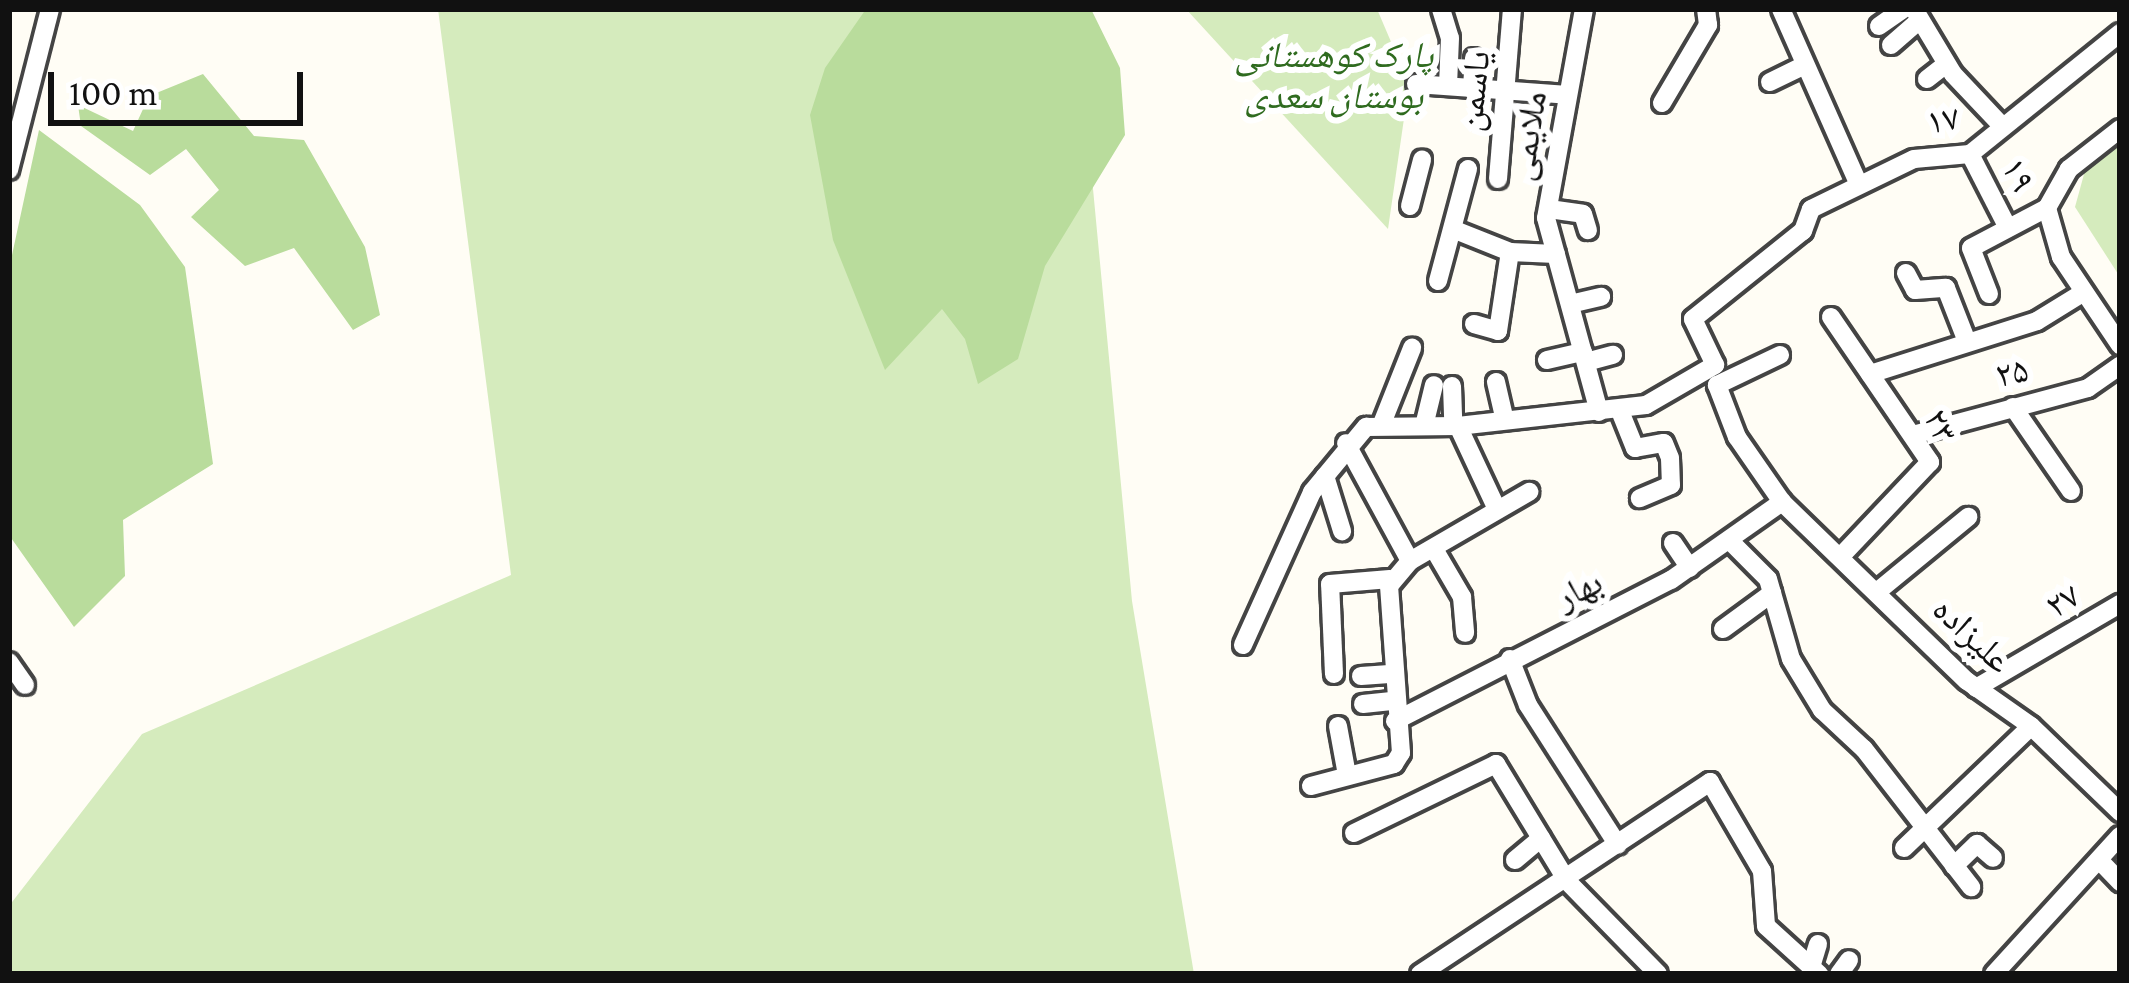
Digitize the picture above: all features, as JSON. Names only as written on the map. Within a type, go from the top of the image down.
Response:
[{"type":"street","points":[[9,170],[50,9]]},
{"type":"street","points":[[1441,9],[1450,38],[1448,86]]},
{"type":"street","name":"یاسمن","points":[[1498,179],[1512,9]]},
{"type":"street","name":"ملایمی","points":[[1584,9],[1549,209],[1556,254],[1599,412]]},
{"type":"street","points":[[1662,103],[1708,26],[1706,9]]},
{"type":"street","points":[[1781,9],[1801,67],[1858,183]]},
{"type":"street","points":[[1879,26],[1912,13]]},
{"type":"street","points":[[1891,45],[1912,13]]},
{"type":"street","points":[[1912,13],[1946,64],[2001,125]]},
{"type":"street","name":"۱۷","points":[[1620,411],[1646,405],[1715,365],[1693,319],[1803,231],[1811,209],[1858,183],[1932,154],[1970,154],[2025,103],[2120,33]]},
{"type":"street","points":[[1472,87],[1474,58]]},
{"type":"street","points":[[1927,80],[1946,64]]},
{"type":"street","points":[[1770,82],[1801,67]]},
{"type":"street","points":[[1416,84],[1568,95]]},
{"type":"street","points":[[1988,294],[1968,254],[2007,226],[2047,208],[2069,169],[2120,129]]},
{"type":"street","name":"۱۹","points":[[1970,154],[2007,226]]},
{"type":"street","points":[[1410,206],[1421,160]]},
{"type":"street","points":[[1438,281],[1468,169]]},
{"type":"street","points":[[2047,208],[2061,257],[2120,345]]},
{"type":"street","points":[[1549,209],[1583,214],[1588,230]]},
{"type":"street","points":[[1455,230],[1510,252],[1556,254]]},
{"type":"street","points":[[1474,324],[1498,331],[1510,252]]},
{"type":"street","points":[[1906,273],[1915,290],[1946,288],[1966,339]]},
{"type":"street","points":[[1870,374],[1966,339],[2036,321],[2084,292]]},
{"type":"street","points":[[1570,304],[1601,298]]},
{"type":"street","name":"۲۳","points":[[1831,317],[1930,462],[1842,555]]},
{"type":"street","points":[[1243,645],[1325,476],[1346,443],[1383,421],[1412,348]]},
{"type":"street","name":"علیزاده","points":[[1780,355],[1717,385],[1737,437],[1782,502],[1976,688],[2031,726],[2120,812]]},
{"type":"street","points":[[1547,360],[1613,356]]},
{"type":"street","name":"۲۵","points":[[1913,435],[2088,388],[2120,366]]},
{"type":"street","points":[[1496,382],[1504,418]]},
{"type":"street","points":[[1424,426],[1443,386],[1455,424],[1496,507]]},
{"type":"street","points":[[2013,407],[2071,491]]},
{"type":"street","points":[[1383,421],[1424,426],[1620,411],[1629,456],[1664,443],[1670,458],[1671,485],[1640,498]]},
{"type":"street","points":[[1346,443],[1410,561]]},
{"type":"street","points":[[1325,476],[1342,531]]},
{"type":"street","points":[[1334,674],[1330,584],[1390,578],[1496,507],[1529,492]]},
{"type":"street","name":"بهار","points":[[1394,711],[1510,659],[1690,568],[1782,502]]},
{"type":"street","points":[[1878,591],[1968,517]]},
{"type":"street","points":[[1673,542],[1690,568]]},
{"type":"street","points":[[1731,542],[1772,593],[1791,659],[1822,710],[1864,748],[1971,887]]},
{"type":"street","points":[[1434,549],[1462,597],[1465,633]]},
{"type":"street","points":[[1311,786],[1400,759],[1390,578]]},
{"type":"street","points":[[1723,629],[1772,593]]},
{"type":"street","name":"۲۷","points":[[1976,688],[2120,604]]},
{"type":"street","points":[[1510,659],[1550,741],[1618,845]]},
{"type":"street","points":[[9,662],[25,685]]},
{"type":"street","points":[[1361,676],[1393,674]]},
{"type":"street","points":[[1363,704],[1394,711]]},
{"type":"street","points":[[1338,725],[1347,775]]},
{"type":"street","points":[[1904,848],[1928,832],[2031,726]]},
{"type":"street","points":[[1550,741],[1571,729]]},
{"type":"street","points":[[1354,833],[1496,764],[1567,881],[1658,974]]},
{"type":"street","points":[[1579,785],[1598,774]]},
{"type":"street","points":[[1420,974],[1567,881],[1709,782],[1762,871],[1766,926],[1810,966]]},
{"type":"street","points":[[2004,970],[2120,836]]},
{"type":"street","points":[[1515,860],[1541,838]]},
{"type":"street","points":[[1954,866],[1977,844],[1993,858]]},
{"type":"street","points":[[2101,862],[2120,882]]},
{"type":"street","points":[[1810,966],[1818,944]]},
{"type":"street","points":[[1777,965],[1810,966]]},
{"type":"green space","points":[[438,9],[1076,9],[1132,601],[1194,974],[9,974],[9,906],[142,734],[511,575]]},
{"type":"green space","points":[[866,9],[1091,9],[1120,68],[1125,135],[1045,266],[1018,359],[978,384],[965,339],[942,309],[885,370],[833,240],[810,115],[825,68]]},
{"type":"green space","name":"پارک کوهستانی بوستان سعدی","points":[[1186,9],[1377,9],[1409,84],[1388,229]]},
{"type":"green space","points":[[203,74],[254,136],[304,140],[365,247],[380,315],[353,330],[294,248],[245,266],[191,217],[219,190],[186,149],[150,175],[81,126],[78,105],[133,131],[149,96]]},
{"type":"green space","points":[[39,130],[140,205],[185,267],[213,464],[123,520],[125,576],[74,627],[9,535],[9,269]]},
{"type":"green space","points":[[2120,143],[2120,277],[2075,207],[2086,167]]}]
